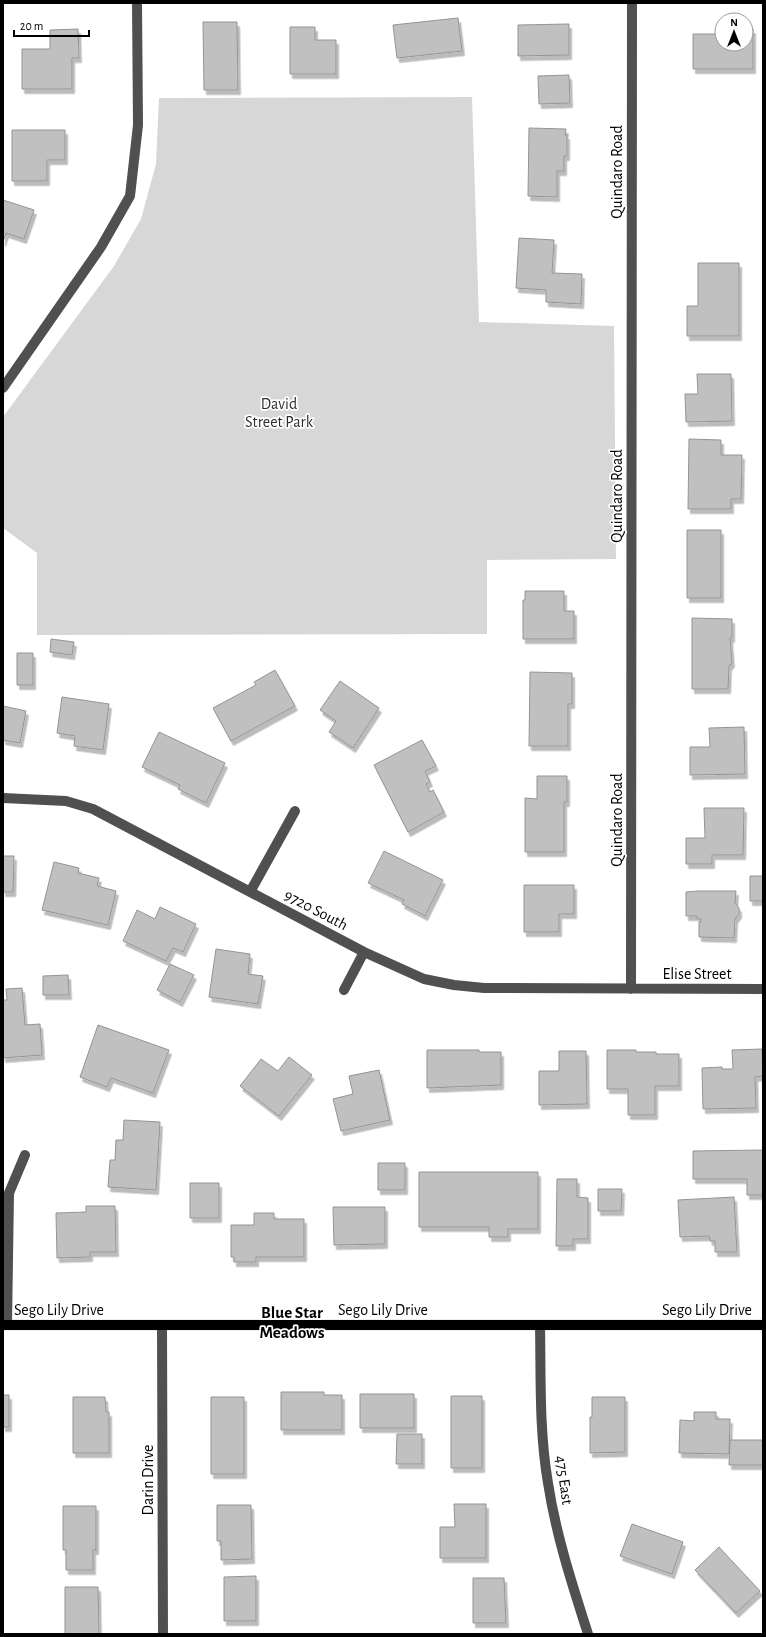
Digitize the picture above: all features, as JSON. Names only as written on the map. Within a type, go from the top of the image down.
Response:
[{"type":"main road","name":"Sego Lily Drive","points":[[5,1325],[763,1325]]},
{"type":"street","points":[[3,388],[101,247],[130,196],[138,125],[137,3]]},
{"type":"street","name":"Quindaro Road","points":[[632,3],[632,989]]},
{"type":"street","name":"9720 South","points":[[3,798],[66,801],[93,810],[364,952],[424,979],[454,985],[484,988],[632,989]]},
{"type":"street","points":[[250,892],[295,811]]},
{"type":"street","points":[[344,990],[364,952]]},
{"type":"street","name":"Elise Street","points":[[632,989],[763,989]]},
{"type":"street","points":[[5,1325],[9,1194],[25,1155]]},
{"type":"street","name":"Darin Drive","points":[[162,1325],[163,1634]]},
{"type":"street","name":"475 East","points":[[540,1325],[542,1417],[547,1483],[561,1547],[588,1634]]},
{"type":"green space","name":"David Street Park","points":[[472,97],[479,322],[614,326],[616,559],[487,560],[487,634],[37,635],[37,553],[3,528],[3,417],[114,266],[141,219],[156,164],[159,98]]},
{"type":"building","points":[[458,18],[462,51],[397,58],[393,25]]},
{"type":"building","points":[[203,22],[237,22],[238,90],[204,90]]},
{"type":"building","points":[[569,24],[569,55],[518,56],[518,25]]},
{"type":"building","points":[[290,27],[315,27],[315,40],[336,40],[336,74],[290,74]]},
{"type":"building","points":[[78,29],[79,58],[72,58],[72,89],[22,89],[22,49],[50,49],[50,30]]},
{"type":"building","points":[[693,34],[714,34],[714,52],[753,52],[753,69],[693,69]]},
{"type":"building","points":[[569,75],[570,103],[539,104],[538,76]]},
{"type":"building","points":[[529,128],[566,129],[565,135],[567,135],[567,156],[564,156],[564,171],[557,171],[557,197],[528,196]]},
{"type":"building","points":[[12,130],[65,130],[65,160],[47,160],[47,181],[12,181]]},
{"type":"building","points":[[3,200],[34,210],[24,239],[6,233],[3,242]]},
{"type":"building","points":[[519,238],[554,240],[552,273],[582,274],[581,304],[546,302],[546,290],[516,288]]},
{"type":"building","points":[[698,263],[739,263],[739,336],[687,336],[687,306],[698,306]]},
{"type":"building","points":[[697,374],[731,374],[732,421],[686,422],[685,394],[698,394]]},
{"type":"building","points":[[689,439],[721,440],[721,455],[742,455],[741,499],[731,499],[731,509],[688,509]]},
{"type":"building","points":[[687,530],[721,530],[721,598],[687,598]]},
{"type":"building","points":[[525,591],[564,591],[564,611],[574,611],[574,639],[523,639],[523,600],[525,600]]},
{"type":"building","points":[[692,618],[732,619],[732,638],[730,638],[732,663],[729,666],[728,689],[692,689]]},
{"type":"building","points":[[51,639],[74,642],[72,655],[50,652]]},
{"type":"building","points":[[17,653],[33,653],[33,685],[17,685]]},
{"type":"building","points":[[275,670],[295,706],[231,741],[213,708],[256,685],[254,682]]},
{"type":"building","points":[[530,672],[572,673],[572,704],[568,704],[568,746],[529,746]]},
{"type":"building","points":[[340,681],[379,708],[353,748],[329,732],[336,721],[320,710]]},
{"type":"building","points":[[62,697],[109,704],[103,750],[74,746],[75,736],[57,733]]},
{"type":"building","points":[[3,706],[26,711],[20,743],[3,740]]},
{"type":"building","points":[[744,727],[745,774],[690,775],[690,747],[710,747],[709,728]]},
{"type":"building","points":[[159,732],[225,763],[206,803],[178,789],[180,785],[142,767]]},
{"type":"building","points":[[422,740],[436,766],[425,771],[430,782],[426,784],[430,792],[433,790],[444,812],[408,832],[374,765]]},
{"type":"building","points":[[537,776],[567,776],[567,802],[564,802],[564,852],[525,852],[525,798],[537,799]]},
{"type":"building","points":[[704,808],[744,808],[743,855],[712,855],[712,864],[686,864],[686,838],[705,838]]},
{"type":"building","points":[[384,851],[443,880],[425,916],[402,904],[404,900],[368,883]]},
{"type":"building","points":[[3,856],[14,856],[13,892],[3,892]]},
{"type":"building","points":[[54,862],[79,868],[78,873],[99,878],[97,886],[116,891],[108,925],[42,910]]},
{"type":"building","points":[[750,876],[763,876],[763,901],[750,901]]},
{"type":"building","points":[[524,885],[574,885],[574,914],[559,914],[559,932],[524,932]]},
{"type":"building","points":[[736,891],[735,903],[739,908],[739,914],[735,919],[734,938],[699,937],[699,922],[701,922],[701,919],[697,919],[697,916],[686,916],[686,892]]},
{"type":"building","points":[[160,907],[196,924],[183,952],[173,948],[166,961],[123,941],[137,910],[155,919]]},
{"type":"building","points":[[216,949],[250,954],[248,974],[263,976],[258,1004],[209,997]]},
{"type":"building","points":[[170,964],[194,975],[180,1002],[157,990]]},
{"type":"building","points":[[68,975],[69,995],[43,995],[43,976]]},
{"type":"building","points":[[22,988],[25,1025],[40,1024],[42,1055],[3,1058],[3,1000],[7,1000],[6,989]]},
{"type":"building","points":[[98,1025],[169,1050],[153,1093],[111,1078],[107,1087],[80,1077]]},
{"type":"building","points":[[762,1049],[763,1076],[755,1077],[756,1108],[703,1109],[702,1068],[722,1067],[722,1069],[733,1069],[732,1050]]},
{"type":"building","points":[[427,1050],[479,1050],[479,1052],[501,1052],[501,1085],[427,1088]]},
{"type":"building","points":[[607,1050],[636,1050],[636,1052],[656,1052],[656,1054],[679,1054],[679,1086],[655,1086],[655,1115],[628,1115],[628,1089],[607,1089]]},
{"type":"building","points":[[559,1051],[586,1051],[587,1104],[539,1105],[539,1071],[559,1071]]},
{"type":"building","points":[[289,1057],[312,1075],[279,1116],[240,1086],[261,1059],[278,1071]]},
{"type":"building","points":[[379,1070],[390,1120],[341,1131],[333,1099],[353,1094],[349,1076]]},
{"type":"building","points":[[124,1120],[160,1122],[156,1190],[108,1187],[110,1160],[115,1160],[116,1140],[123,1140]]},
{"type":"building","points":[[763,1150],[763,1195],[747,1195],[747,1179],[693,1179],[693,1151]]},
{"type":"building","points":[[378,1163],[405,1163],[405,1190],[378,1190]]},
{"type":"building","points":[[419,1172],[538,1172],[538,1229],[508,1229],[508,1237],[489,1237],[489,1227],[419,1227]]},
{"type":"building","points":[[557,1179],[577,1179],[577,1197],[588,1198],[588,1239],[573,1239],[573,1246],[556,1246]]},
{"type":"building","points":[[190,1183],[219,1183],[219,1218],[190,1218]]},
{"type":"building","points":[[598,1189],[622,1189],[621,1211],[598,1211]]},
{"type":"building","points":[[734,1197],[737,1252],[715,1252],[715,1241],[710,1241],[709,1236],[680,1237],[678,1200]]},
{"type":"building","points":[[86,1206],[115,1206],[116,1252],[90,1252],[90,1257],[57,1258],[56,1213],[86,1212]]},
{"type":"building","points":[[333,1207],[385,1207],[385,1244],[334,1245]]},
{"type":"building","points":[[254,1213],[274,1213],[274,1219],[304,1219],[304,1257],[256,1257],[256,1262],[234,1262],[234,1257],[231,1257],[231,1225],[254,1225]]},
{"type":"building","points":[[281,1392],[324,1392],[324,1395],[342,1395],[342,1430],[281,1430]]},
{"type":"building","points":[[360,1394],[414,1394],[414,1428],[360,1428]]},
{"type":"building","points":[[3,1395],[9,1395],[9,1427],[3,1427]]},
{"type":"building","points":[[451,1396],[482,1396],[482,1468],[451,1468]]},
{"type":"building","points":[[73,1397],[105,1397],[106,1412],[109,1412],[109,1453],[73,1453]]},
{"type":"building","points":[[211,1397],[244,1397],[244,1474],[211,1474]]},
{"type":"building","points":[[592,1397],[625,1397],[625,1452],[590,1453],[590,1417],[592,1417]]},
{"type":"building","points":[[694,1412],[716,1412],[716,1419],[730,1419],[729,1454],[679,1453],[680,1420],[694,1421]]},
{"type":"building","points":[[397,1434],[422,1434],[422,1464],[396,1464]]},
{"type":"building","points":[[730,1440],[763,1440],[763,1465],[729,1465]]},
{"type":"building","points":[[454,1504],[486,1504],[486,1558],[440,1558],[440,1527],[455,1527]]},
{"type":"building","points":[[217,1505],[251,1505],[252,1559],[221,1560],[221,1541],[217,1541]]},
{"type":"building","points":[[63,1506],[96,1506],[96,1550],[93,1550],[93,1570],[66,1570],[66,1550],[63,1550]]},
{"type":"building","points":[[632,1524],[683,1542],[672,1574],[620,1556]]},
{"type":"building","points":[[719,1547],[760,1591],[736,1613],[695,1570]]},
{"type":"building","points":[[256,1576],[256,1621],[224,1621],[224,1577]]},
{"type":"building","points":[[473,1578],[504,1578],[506,1623],[473,1623]]},
{"type":"building","points":[[65,1587],[98,1587],[99,1634],[65,1634]]},
{"type":"district","name":"Blue Star Meadows","points":[[292,1322]]}]
